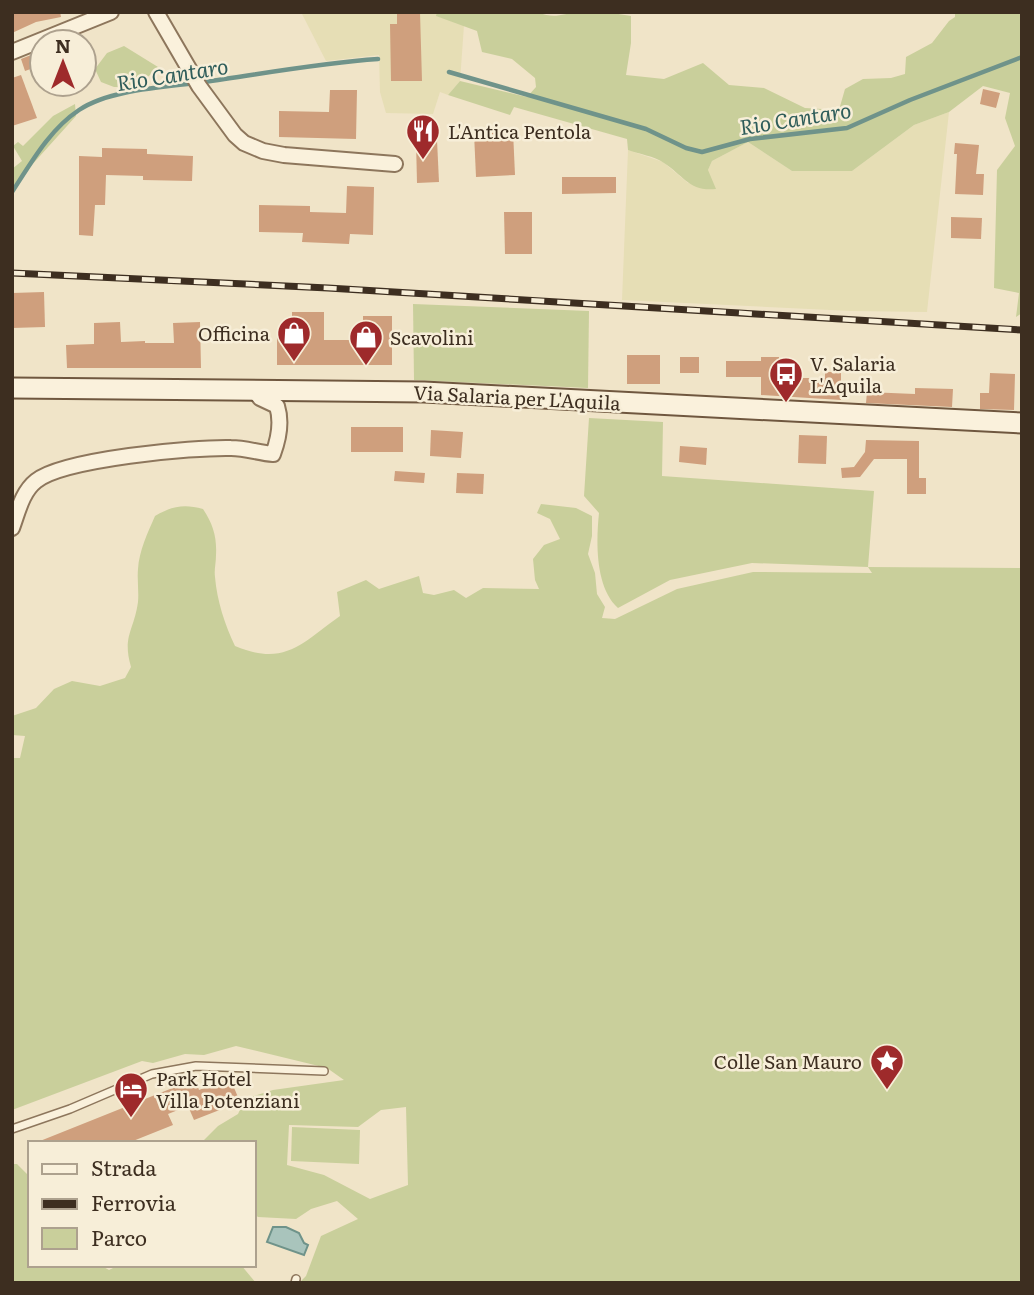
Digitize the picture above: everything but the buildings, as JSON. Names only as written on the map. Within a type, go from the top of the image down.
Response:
[{"type":"main road","name":"Via Salaria per L'Aquila","points":[[12,388],[424,392],[1022,423]]},
{"type":"street","points":[[12,52],[111,12]]},
{"type":"street","points":[[156,12],[198,86],[244,143],[263,151],[284,155],[395,164]]},
{"type":"street","points":[[12,528],[24,497],[36,480],[60,468],[207,448],[250,449],[273,454],[278,442],[280,421],[277,406],[260,398],[253,389]]},
{"type":"lane","points":[[12,1129],[70,1109],[152,1074],[196,1066],[324,1071]]},
{"type":"shaded area","points":[[301,12],[437,12],[437,16],[464,25],[460,81],[448,95],[440,92],[433,114],[386,113],[380,92],[379,55],[326,61]]},
{"type":"shaded area","points":[[949,112],[927,312],[622,300],[628,150],[663,162],[688,183],[708,170],[712,161],[748,142],[792,171],[852,171],[914,125]]},
{"type":"green space","points":[[437,12],[537,12],[554,16],[587,12],[631,16],[631,43],[626,75],[664,79],[703,63],[729,85],[764,88],[805,108],[839,110],[845,89],[863,79],[891,78],[905,74],[906,57],[932,43],[955,17],[955,12],[1022,12],[1022,313],[1016,317],[1019,293],[994,288],[997,170],[1015,146],[1005,118],[1010,93],[983,86],[949,112],[914,125],[852,171],[792,171],[748,142],[712,161],[708,170],[716,189],[707,189],[693,186],[660,161],[628,150],[627,139],[514,107],[510,115],[448,95],[460,81],[527,97],[536,87],[535,78],[512,59],[482,52],[477,31],[436,16]]},
{"type":"green space","points":[[124,46],[158,67],[135,87],[114,87],[101,82],[98,76],[98,65],[107,53]]},
{"type":"green space","points":[[75,104],[76,116],[12,187],[12,169],[22,161],[13,146],[18,142],[23,146],[53,116]]},
{"type":"green space","points":[[413,304],[589,311],[588,388],[414,380]]},
{"type":"green space","points":[[589,418],[663,422],[662,476],[874,491],[868,567],[752,563],[670,580],[618,608],[610,599],[601,576],[597,537],[599,513],[584,496]]},
{"type":"green space","points":[[541,504],[576,508],[592,516],[588,554],[595,573],[597,594],[605,607],[602,618],[615,619],[677,589],[753,572],[872,573],[868,567],[1022,568],[1022,1283],[299,1283],[306,1276],[321,1236],[358,1219],[337,1201],[311,1209],[296,1219],[258,1217],[256,1141],[203,1141],[218,1126],[238,1114],[245,1099],[273,1090],[344,1080],[327,1068],[236,1046],[204,1055],[185,1054],[153,1063],[142,1061],[12,1110],[12,758],[20,758],[25,736],[12,735],[12,716],[36,708],[54,689],[72,681],[100,686],[125,678],[131,667],[128,640],[138,602],[139,562],[155,516],[178,507],[203,509],[215,536],[216,586],[231,638],[235,646],[267,654],[292,649],[315,635],[340,616],[337,592],[366,580],[379,589],[419,576],[423,593],[434,595],[454,590],[466,598],[483,588],[539,589],[535,580],[533,559],[544,545],[560,539],[550,519],[537,513]],"holes":[[[406,1107],[408,1185],[370,1199],[324,1175],[287,1165],[289,1125],[358,1127],[381,1110]]]},
{"type":"green space","points":[[292,1127],[360,1130],[359,1164],[291,1161]]},
{"type":"green space","points":[[12,1164],[17,1164],[28,1175],[28,1267],[104,1267],[109,1270],[115,1267],[243,1267],[256,1283],[12,1283]]},
{"type":"water","points":[[273,1227],[286,1227],[299,1233],[308,1245],[304,1255],[267,1242]]},
{"type":"waterway","name":"Rio Cantaro","points":[[449,72],[646,129],[686,148],[702,152],[750,139],[847,128],[910,100],[1022,57]]},
{"type":"waterway","name":"Rio Cantaro","points":[[12,192],[41,148],[59,127],[79,110],[106,97],[312,66],[378,59]]},
{"type":"railway","points":[[12,273],[328,288],[1022,330]]},
{"type":"place","name":"L'Antica Pentola","points":[[423,161]]},
{"type":"place","name":"Officina","points":[[294,363]]},
{"type":"place","name":"Scavolini","points":[[366,367]]},
{"type":"place","name":"V. Salaria L'Aquila","points":[[786,404]]},
{"type":"place","name":"Colle San Mauro","points":[[887,1091]]},
{"type":"place","name":"Park Hotel Villa Potenziani","points":[[131,1119]]}]
